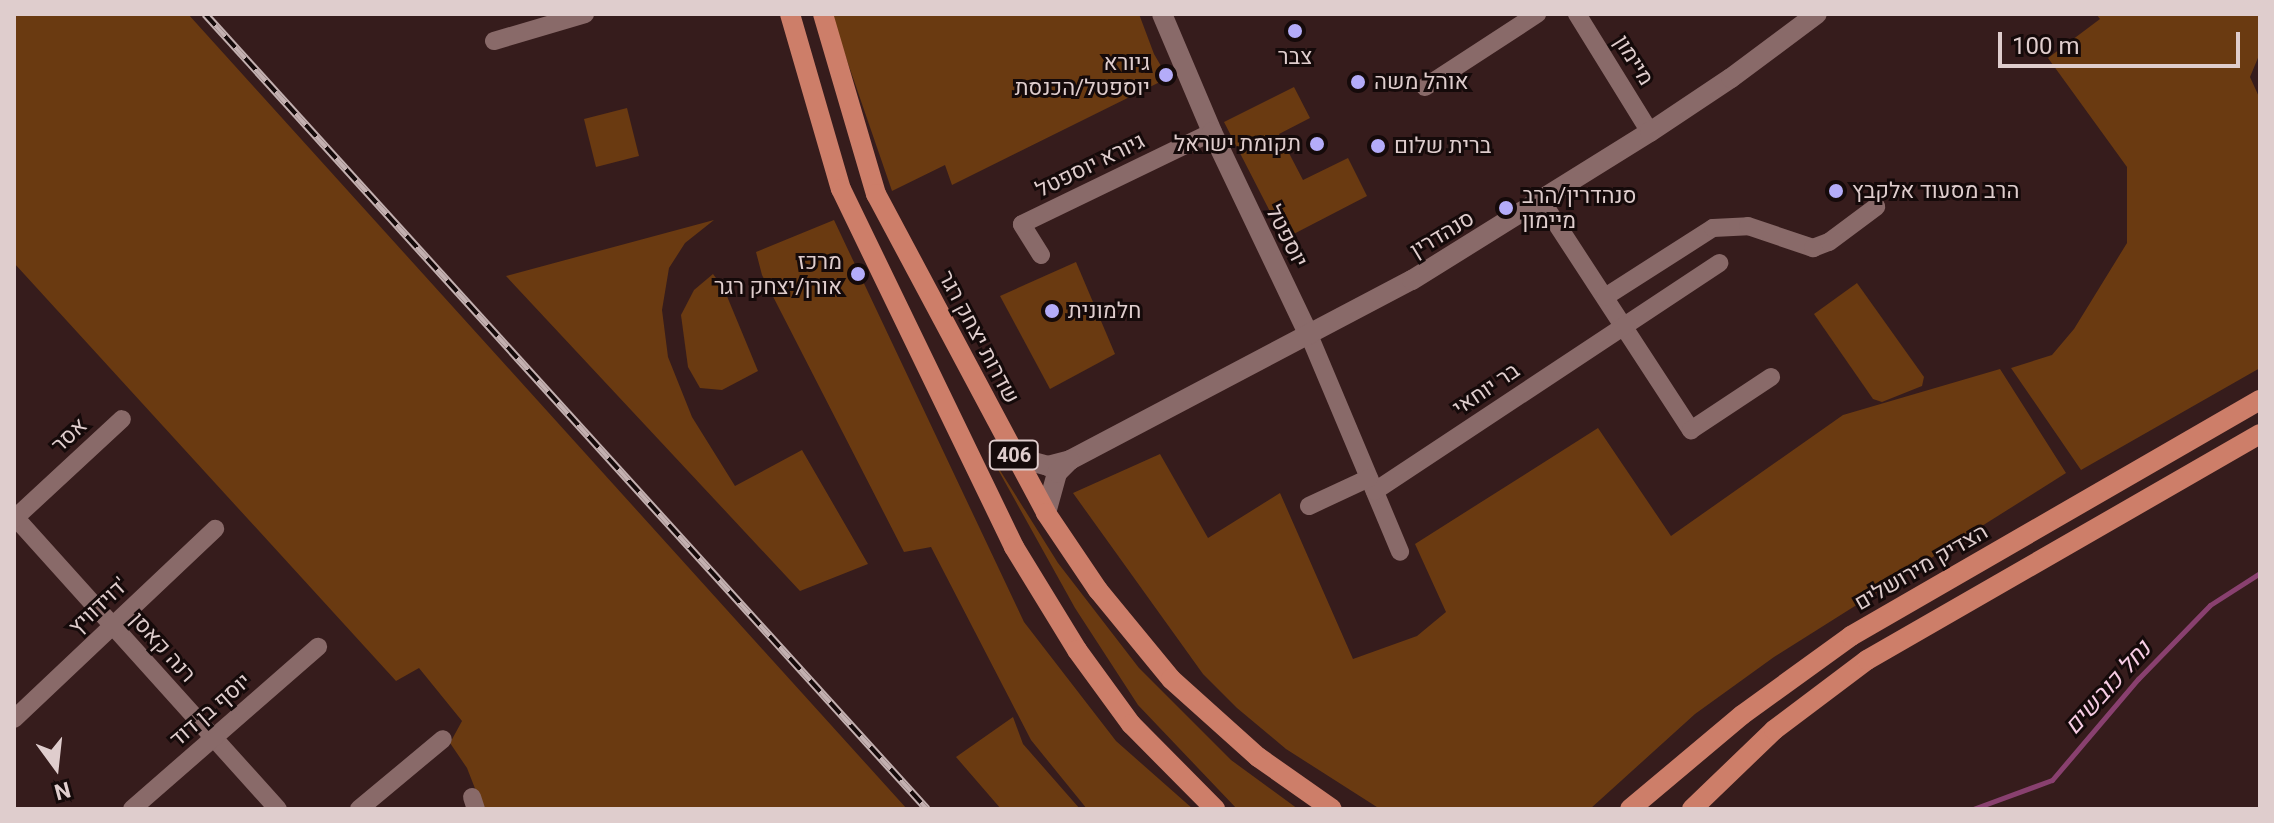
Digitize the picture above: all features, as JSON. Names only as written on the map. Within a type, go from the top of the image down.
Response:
[{"type":"main road","name":"406","points":[[790,14],[841,189],[1014,547],[1077,650],[1131,724],[1215,809]]},
{"type":"main road","name":"שדרות יצחק רגר","points":[[823,14],[876,194],[1046,513],[1098,590],[1171,679],[1258,757],[1332,809]]},
{"type":"main road","name":"הצדיק מירושלים","points":[[1630,809],[1742,715],[1851,636],[2260,400]]},
{"type":"main road","points":[[1692,809],[1774,730],[1813,697],[1867,660],[2260,434]]},
{"type":"street","points":[[494,41],[585,14]]},
{"type":"street","name":"יוספטל","points":[[1162,14],[1212,132],[1309,335],[1400,552]]},
{"type":"street","points":[[1425,87],[1537,14]]},
{"type":"street","name":"מיימון","points":[[1577,14],[1650,132]]},
{"type":"street","name":"סנהדרין","points":[[1015,457],[1048,466],[1070,460],[1412,280],[1650,132],[1731,78],[1817,14]]},
{"type":"street","name":"גיורא יוספטל","points":[[1041,255],[1022,224],[1212,132]]},
{"type":"street","points":[[1541,200],[1691,430],[1771,377]]},
{"type":"street","points":[[1605,297],[1713,228],[1748,226],[1813,248],[1829,242],[1876,207]]},
{"type":"street","name":"בר יוחאי","points":[[1372,485],[1719,263]]},
{"type":"street","name":"אסר","points":[[14,517],[122,419]]},
{"type":"street","points":[[1046,513],[1051,486],[1070,460]]},
{"type":"street","points":[[1309,506],[1372,485]]},
{"type":"street","name":"רנה קאסן","points":[[14,517],[278,809]]},
{"type":"street","name":"דוידוויץ'","points":[[14,719],[215,529]]},
{"type":"street","name":"יוסף בן דוד","points":[[132,809],[318,647]]},
{"type":"street","points":[[359,809],[443,739]]},
{"type":"shaded area","points":[[14,14],[188,14],[907,809],[483,809],[467,768],[450,743],[462,721],[419,668],[396,681],[14,263]]},
{"type":"shaded area","points":[[831,14],[1139,14],[1154,54],[1168,78],[952,185],[945,165],[892,191]]},
{"type":"shaded area","points":[[2096,14],[2260,14],[2260,53],[2250,77],[2260,99],[2260,368],[2081,470],[2011,368],[2052,355],[2074,329],[2127,243],[2127,167],[2048,58],[2100,19]]},
{"type":"shaded area","points":[[1294,87],[1310,118],[1279,134],[1303,180],[1348,158],[1367,196],[1284,239],[1224,122]]},
{"type":"shaded area","points":[[627,108],[639,156],[596,167],[584,119]]},
{"type":"shaded area","points":[[714,220],[685,243],[669,268],[662,310],[668,357],[692,417],[735,486],[802,450],[868,564],[800,591],[506,276]]},
{"type":"shaded area","points":[[834,220],[1024,622],[1116,741],[1193,809],[1087,809],[1031,740],[931,547],[904,552],[762,275],[756,252]]},
{"type":"shaded area","points":[[1076,262],[1115,354],[1050,389],[1000,296]]},
{"type":"shaded area","points":[[713,274],[724,289],[758,371],[722,390],[700,388],[688,367],[681,315],[694,290]]},
{"type":"shaded area","points":[[1857,283],[1924,377],[1922,386],[1882,402],[1873,399],[1814,314]]},
{"type":"shaded area","points":[[2000,369],[2066,473],[1774,657],[1695,714],[1590,809],[1380,809],[1286,749],[1237,708],[1203,674],[1073,493],[1160,454],[1208,538],[1280,493],[1353,659],[1417,636],[1446,612],[1415,544],[1598,428],[1671,536],[1843,415]]},
{"type":"shaded area","points":[[986,448],[1058,563],[1139,668],[1231,760],[1298,809],[1237,809],[1138,705],[1075,608]]},
{"type":"shaded area","points":[[1013,717],[1023,744],[1080,809],[1001,809],[956,757]]},
{"type":"waterway","name":"נחל כובשים","points":[[1973,809],[2052,780],[2138,679],[2210,605],[2260,573]]},
{"type":"railway","points":[[205,14],[927,809]]},
{"type":"place","name":"צבר","points":[[1295,31]]},
{"type":"place","name":"גיורא יוספטל/הכנסת","points":[[1166,75]]},
{"type":"place","name":"אוהל משה","points":[[1358,82]]},
{"type":"place","name":"תקומת ישראל","points":[[1317,144]]},
{"type":"place","name":"ברית שלום","points":[[1378,146]]},
{"type":"place","name":"הרב מסעוד אלקבץ","points":[[1836,191]]},
{"type":"place","name":"סנהדרין/הרב מיימון","points":[[1506,208]]},
{"type":"place","name":"מרכז אורן/יצחק רגר","points":[[858,274]]},
{"type":"place","name":"חלמונית","points":[[1052,311]]}]
